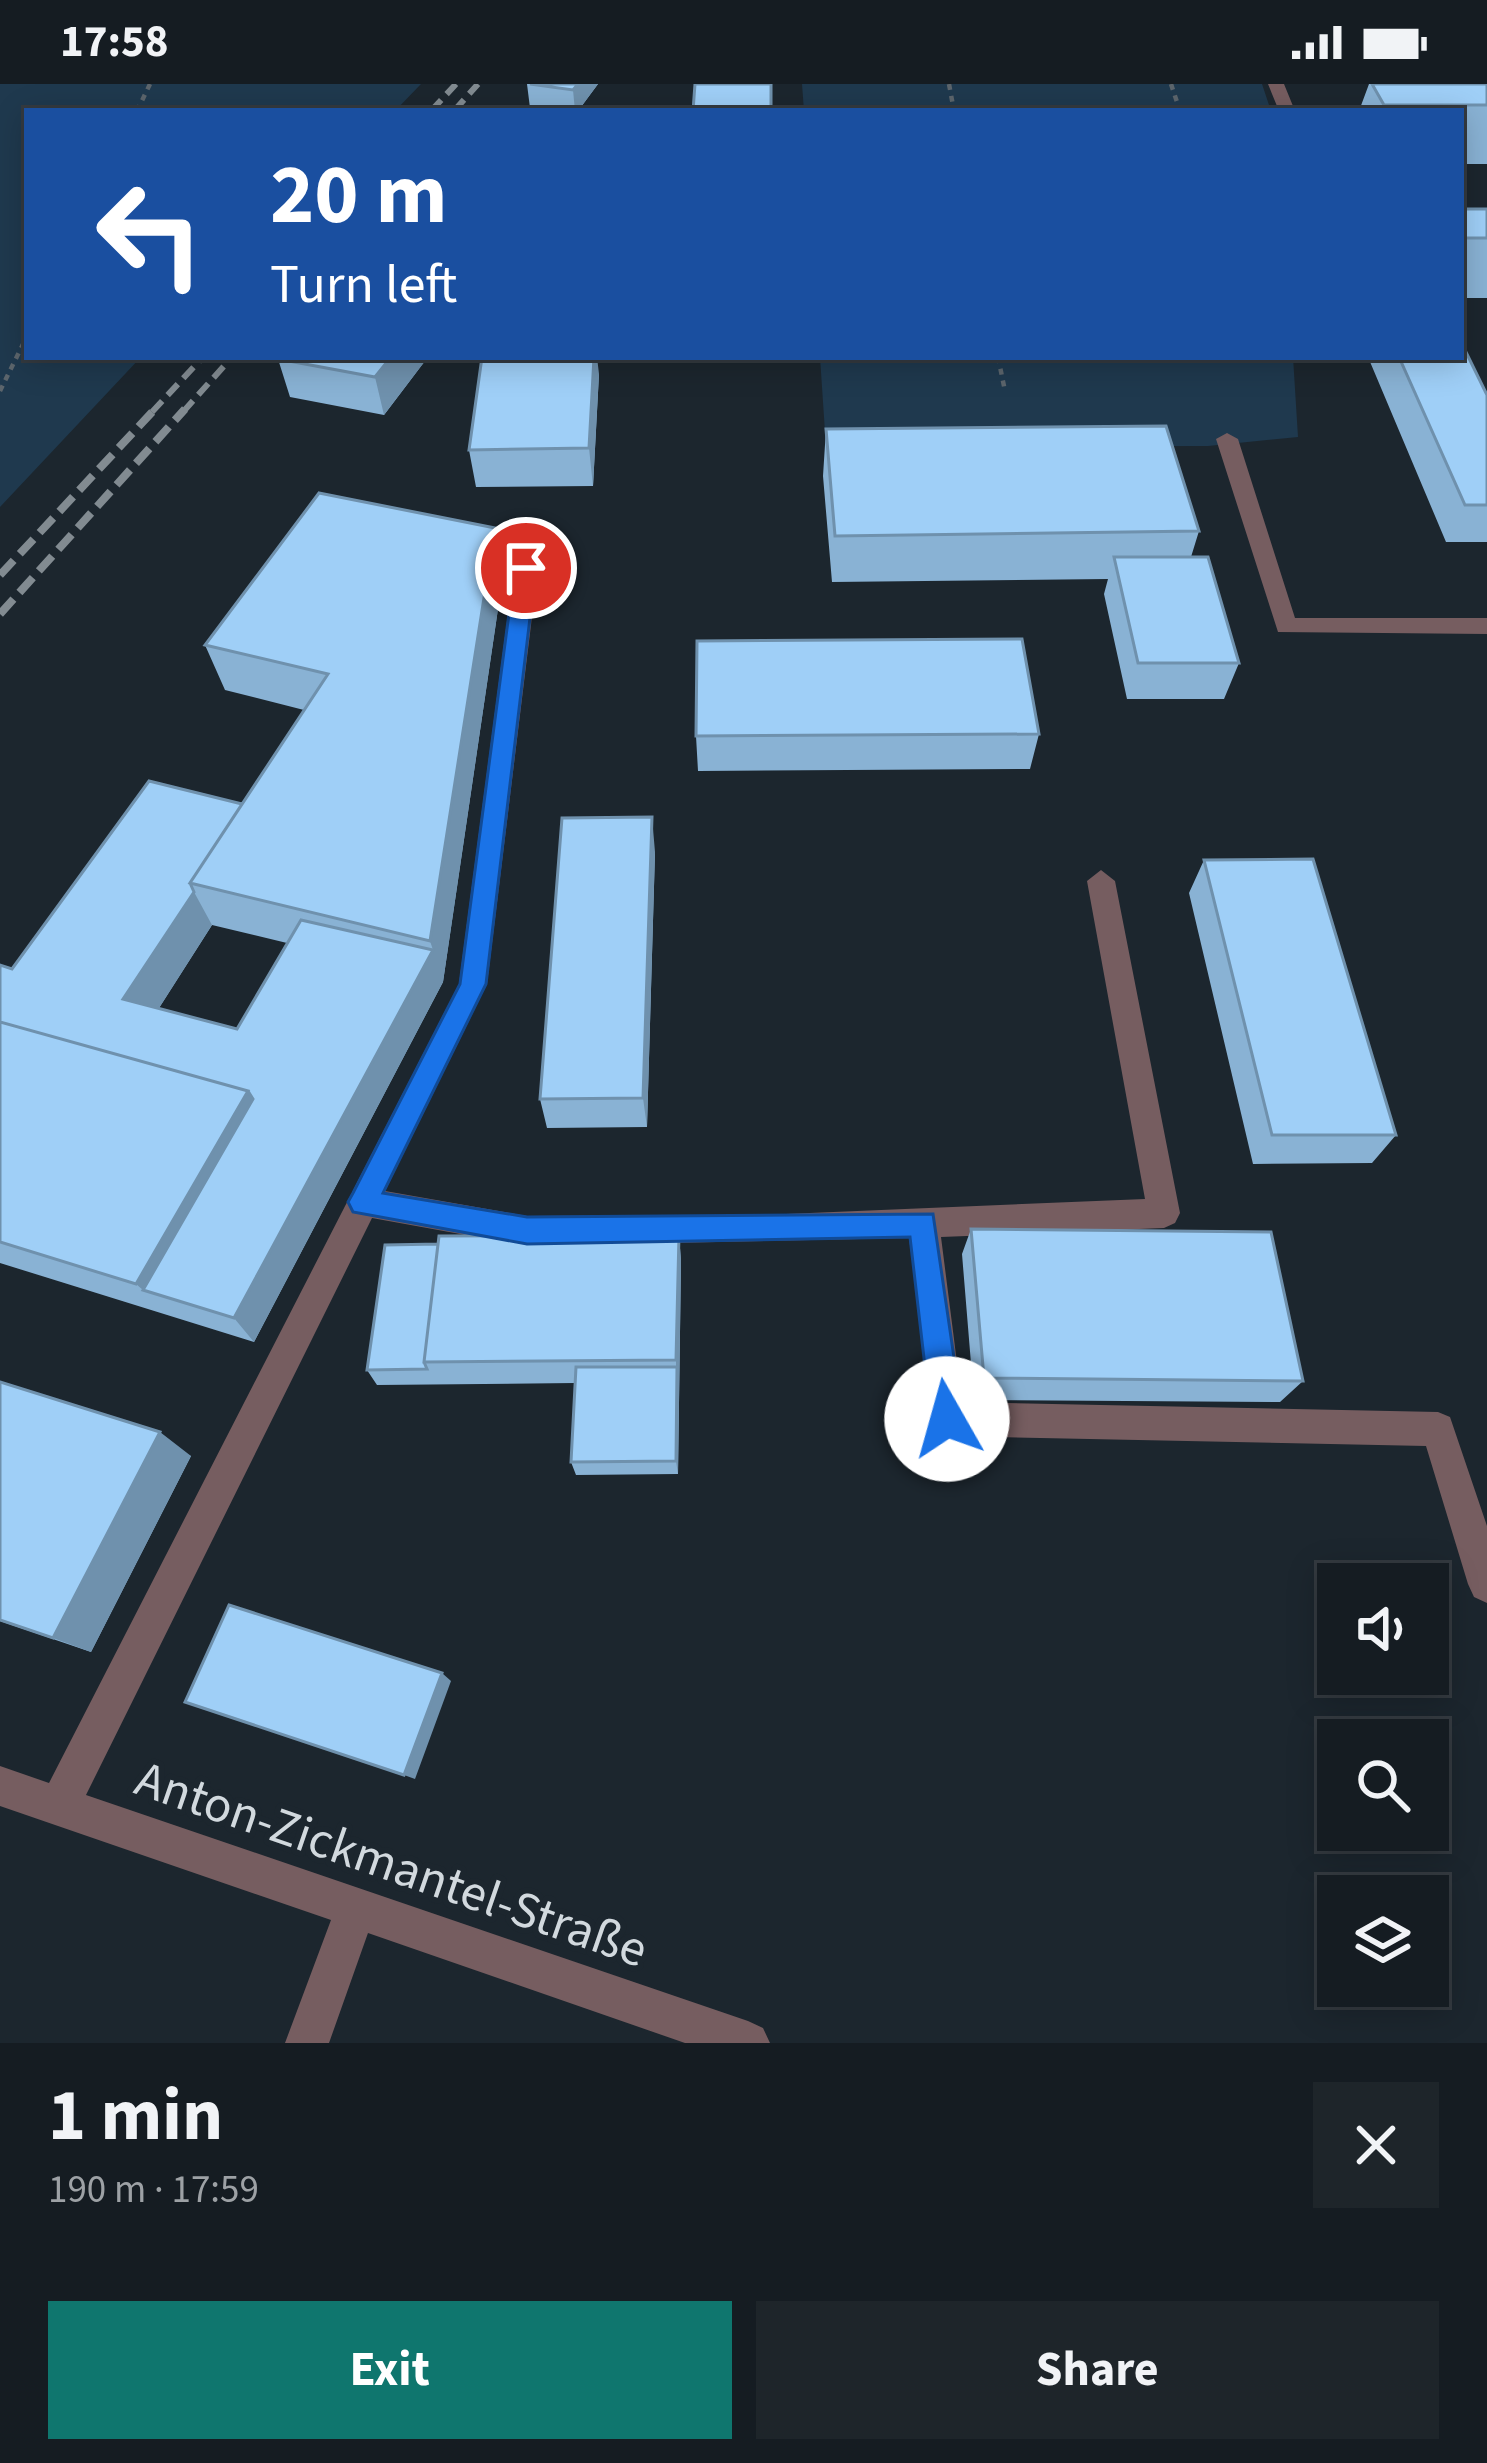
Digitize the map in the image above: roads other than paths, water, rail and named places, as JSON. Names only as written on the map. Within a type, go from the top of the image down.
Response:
[{"type":"street","points":[[1227,439],[1286,626],[1487,626]]},
{"type":"street","points":[[59,1806],[473,984],[526,568]]},
{"type":"street","points":[[363,1202],[527,1231],[1164,1214],[1101,880]]},
{"type":"street","points":[[923,1224],[947,1419],[1438,1429],[1487,1584]]},
{"type":"street","name":"Anton-Zickmantel-Straße","points":[[0,1786],[748,2043]]},
{"type":"street","points":[[307,2043],[356,1908]]},
{"type":"railway","points":[[434,108],[456,84]]},
{"type":"railway","points":[[457,108],[478,84]]},
{"type":"railway","points":[[152,412],[200,360]]},
{"type":"railway","points":[[183,412],[229,360]]},
{"type":"railway","points":[[0,575],[155,409]]},
{"type":"railway","points":[[0,614],[185,409]]}]
